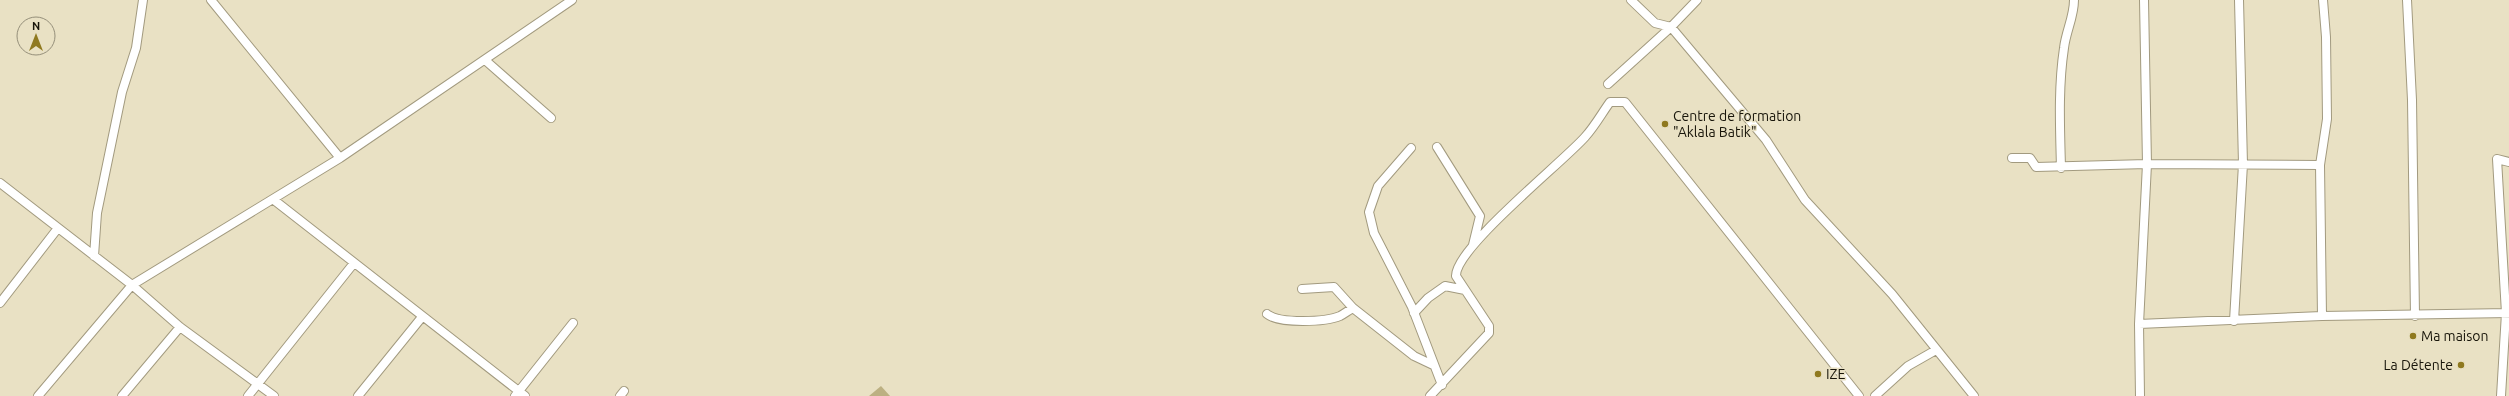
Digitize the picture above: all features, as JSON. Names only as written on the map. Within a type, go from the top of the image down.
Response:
[{"type":"street","points":[[211,0],[340,158]]},
{"type":"street","points":[[38,396],[132,285],[274,200],[340,158],[572,0]]},
{"type":"street","points":[[1631,0],[1654,23],[1671,27],[1766,140],[1804,200],[1892,294],[1974,396]]},
{"type":"street","points":[[1608,84],[1671,27],[1697,0]]},
{"type":"street","points":[[2061,168],[2060,89],[2064,46],[2074,13],[2074,0]]},
{"type":"street","points":[[2140,396],[2139,324],[2147,164],[2144,0]]},
{"type":"street","points":[[2234,320],[2243,164],[2239,0]]},
{"type":"street","points":[[2322,316],[2320,165],[2327,119],[2326,37],[2323,0]]},
{"type":"street","points":[[2407,0],[2412,100],[2415,316]]},
{"type":"street","points":[[94,256],[97,213],[122,92],[136,48],[141,1]]},
{"type":"street","points":[[485,60],[551,118]]},
{"type":"street","points":[[1430,396],[1489,332],[1488,326],[1456,276],[1456,272],[1473,246],[1585,137],[1610,102],[1625,102],[1859,396]]},
{"type":"street","points":[[1437,147],[1480,216],[1473,246]]},
{"type":"street","points":[[1411,148],[1378,186],[1369,212],[1374,233],[1414,313],[1433,365],[1442,384]]},
{"type":"street","points":[[2012,158],[2030,158],[2036,167],[2061,168],[2147,164],[2320,165]]},
{"type":"street","points":[[2501,396],[2508,313],[2497,159],[2509,162]]},
{"type":"street","points":[[0,183],[132,285],[180,327],[274,396]]},
{"type":"street","points":[[274,200],[519,394],[573,323]]},
{"type":"street","points":[[0,304],[58,228]]},
{"type":"street","points":[[248,396],[354,263]]},
{"type":"street","points":[[1414,313],[1428,298],[1445,286],[1465,290]]},
{"type":"street","points":[[1302,289],[1334,287],[1353,308],[1414,356],[1433,365]]},
{"type":"street","points":[[1267,314],[1280,320],[1323,321],[1340,316],[1353,308]]},
{"type":"street","points":[[2139,324],[2322,316],[2415,316],[2508,313]]},
{"type":"street","points":[[358,396],[422,317]]},
{"type":"street","points":[[122,396],[180,327]]},
{"type":"street","points":[[1875,396],[1908,366],[1936,350]]},
{"type":"shaded area","points":[[881,386],[890,396],[869,396]]},
{"type":"place","name":"Centre de formation \"Aklala Batik\"","points":[[1665,124]]},
{"type":"place","name":"Ma maison","points":[[2413,336]]},
{"type":"place","name":"La Détente","points":[[2461,365]]},
{"type":"place","name":"IZE","points":[[1818,374]]}]
